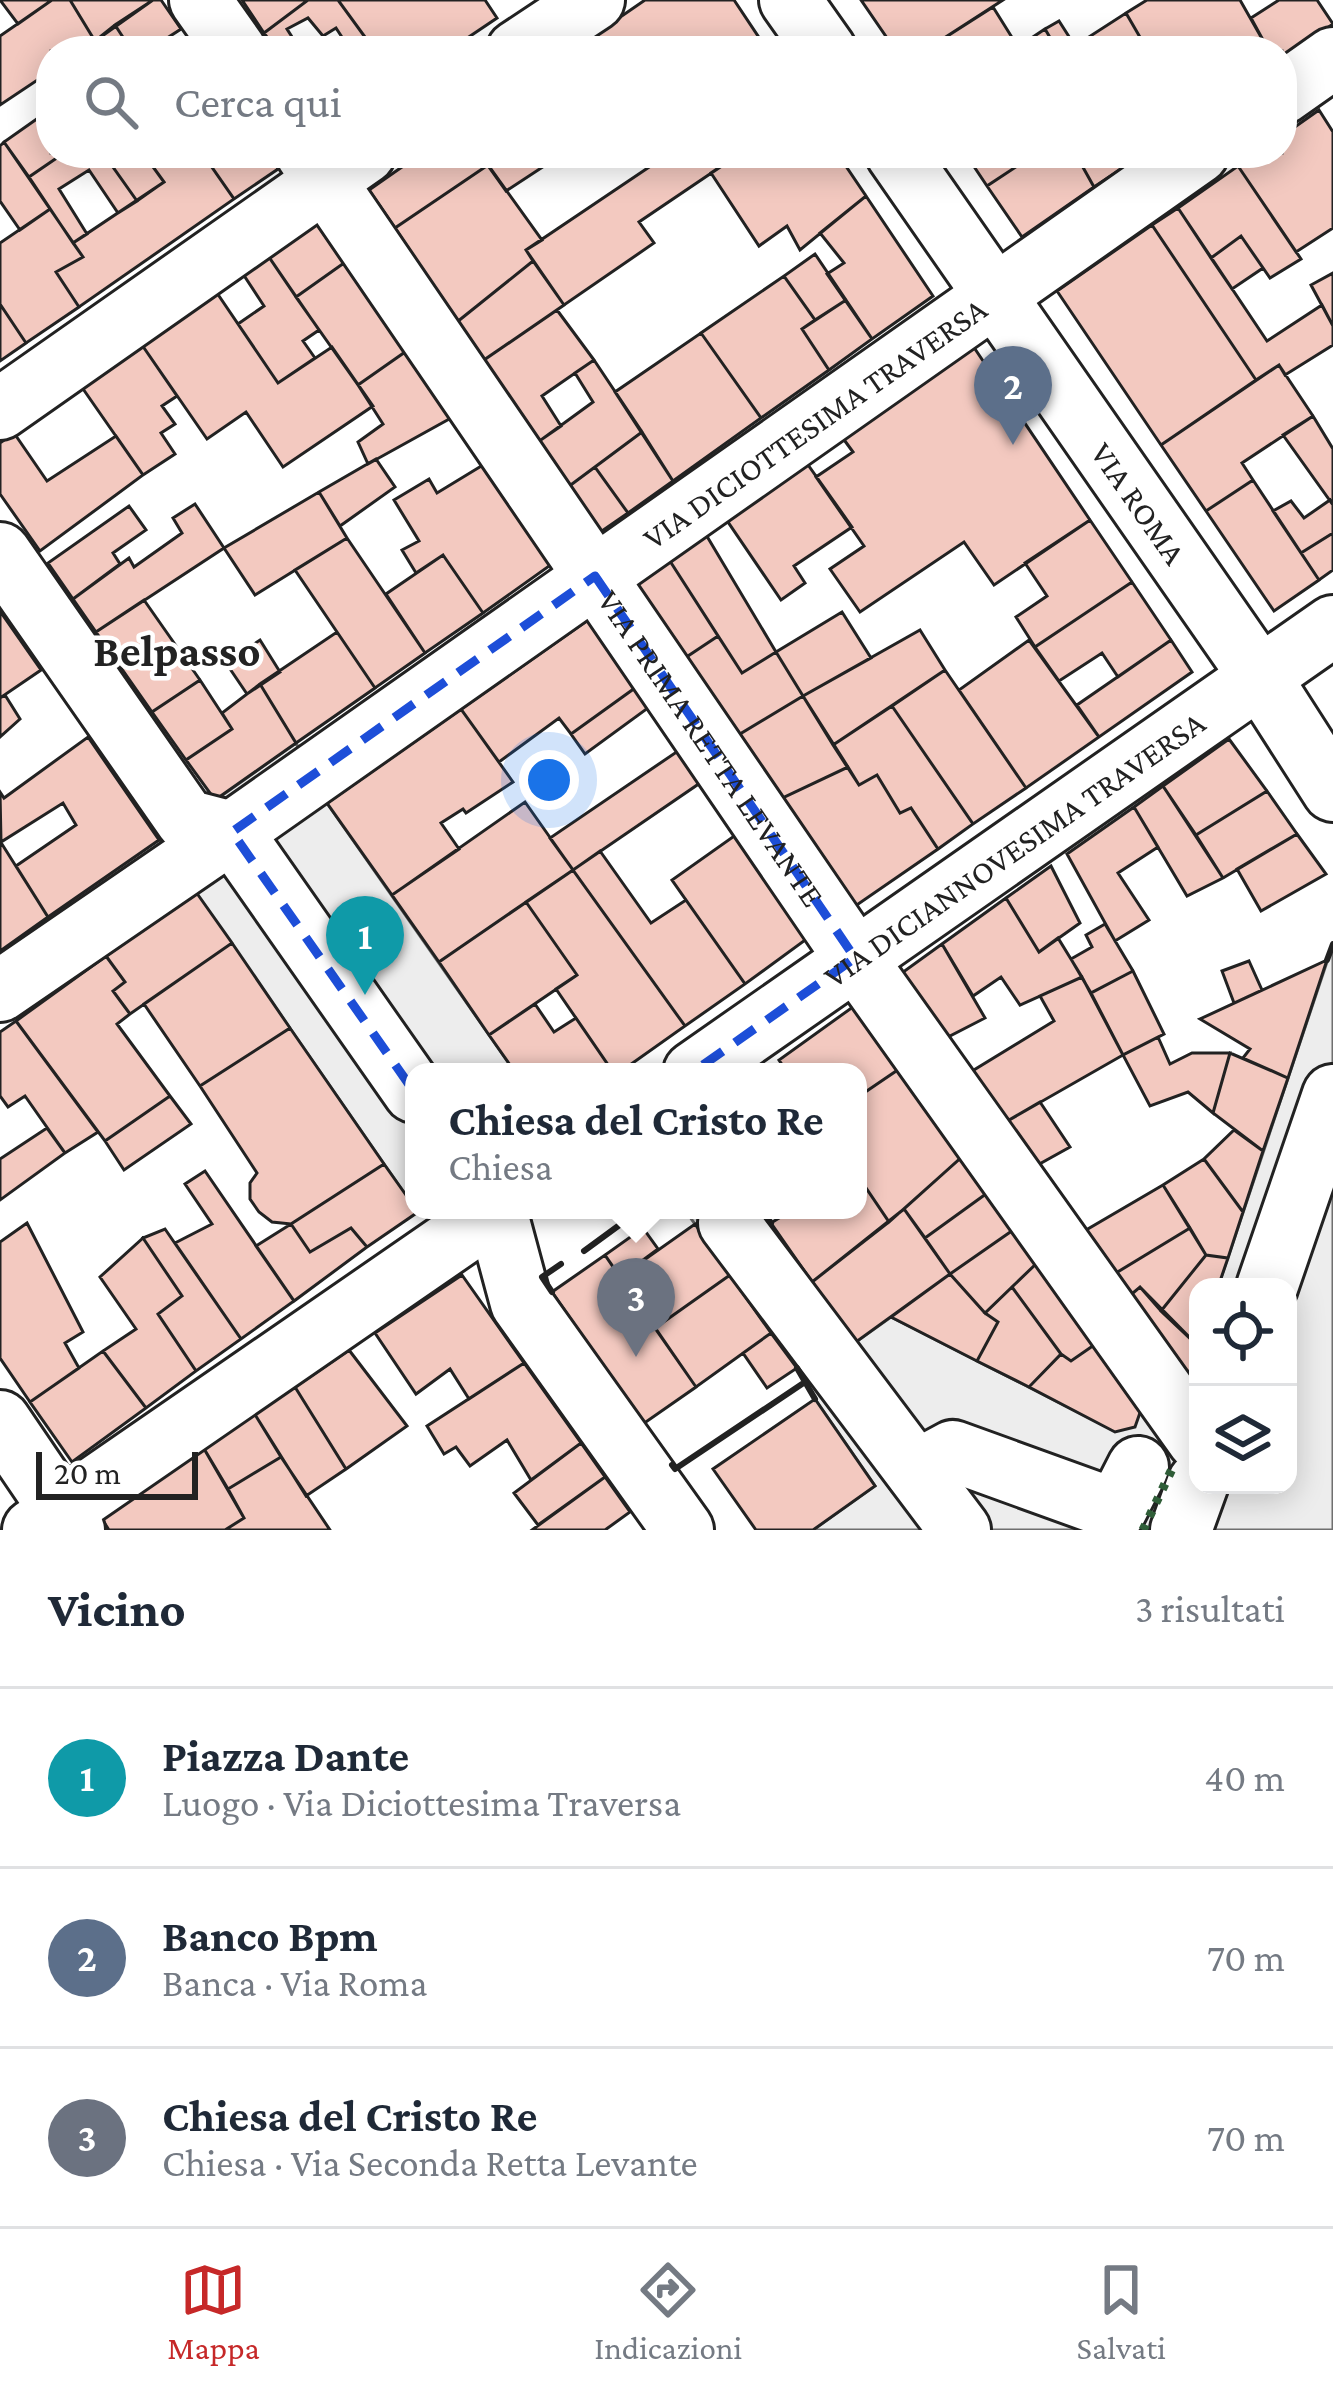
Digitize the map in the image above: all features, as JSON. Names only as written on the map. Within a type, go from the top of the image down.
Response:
[{"type":"street","points":[[200,0],[225,36]]},
{"type":"street","points":[[540,36],[593,0]]},
{"type":"street","points":[[790,0],[815,36]]},
{"type":"street","points":[[1297,83],[1333,58]]},
{"type":"street","points":[[0,409],[324,168]]},
{"type":"street","name":"VIA PRIMA RETTA LEVANTE","points":[[336,168],[595,576],[855,958],[1182,1416]]},
{"type":"street","name":"VIA ROMA","points":[[906,168],[1260,677],[1333,791]]},
{"type":"street","name":"VIA DICIOTTESIMA TRAVERSA","points":[[199,840],[313,775],[1176,168]]},
{"type":"street","points":[[0,553],[199,840],[405,1081]]},
{"type":"street","name":"VIA DICIANNOVESIMA TRAVERSA","points":[[707,1063],[1333,626]]},
{"type":"street","points":[[0,991],[199,840]]},
{"type":"street","points":[[1270,1278],[1333,1095]]},
{"type":"street","points":[[0,1420],[56,1523],[484,1219]]},
{"type":"street","points":[[499,1219],[521,1304],[683,1530]]},
{"type":"street","points":[[729,1223],[960,1530]]},
{"type":"street","points":[[916,1471],[953,1450],[1116,1510],[1138,1467]]},
{"type":"street","points":[[1181,1530],[1194,1494]]},
{"type":"highlighted area","points":[[595,576],[855,958],[497,1210],[232,832]]},
{"type":"shaded area","points":[[296,743],[327,803],[509,1063],[405,1063],[405,1194],[159,840]]},
{"type":"shaded area","points":[[1333,944],[1333,1530],[813,1530],[875,1486],[691,1219],[767,1219],[856,1342],[891,1317],[1115,1431],[1142,1407],[1186,1383],[1189,1374],[1189,1494],[1297,1494],[1297,1278],[1221,1278]]},
{"type":"building","points":[[0,0],[52,0],[18,24]]},
{"type":"building","points":[[52,0],[70,0],[92,36],[36,36],[36,81],[0,105],[0,36]]},
{"type":"building","points":[[70,0],[153,0],[102,36],[92,36]]},
{"type":"building","points":[[153,0],[161,0],[181,29],[170,36],[122,36],[115,25]]},
{"type":"building","points":[[242,0],[308,0],[264,33]]},
{"type":"building","points":[[308,0],[338,0],[364,36],[341,36],[336,28],[323,36],[308,18],[287,29],[291,36],[264,33]]},
{"type":"building","points":[[338,0],[485,0],[497,18],[470,36],[364,36]]},
{"type":"building","points":[[645,0],[734,0],[758,36],[593,36]]},
{"type":"building","points":[[861,0],[1003,0],[947,36],[886,36]]},
{"type":"building","points":[[1147,0],[1240,0],[1260,36],[1139,36],[1126,13]]},
{"type":"building","points":[[1279,0],[1317,0],[1333,24],[1297,49],[1297,36],[1261,36],[1251,18]]},
{"type":"building","points":[[993,7],[1011,36],[948,36]]},
{"type":"building","points":[[1126,13],[1139,36],[1090,36]]},
{"type":"building","points":[[1059,21],[1069,36],[1049,36],[1045,29]]},
{"type":"building","points":[[115,25],[122,36],[101,36]]},
{"type":"building","points":[[1319,110],[1333,132],[1333,228],[1296,252],[1239,168],[1297,168],[1297,125]]},
{"type":"building","points":[[36,120],[36,168],[42,168],[29,177],[4,142]]},
{"type":"building","points":[[4,142],[50,209],[20,230],[0,201],[0,146]]},
{"type":"building","points":[[42,168],[114,168],[137,201],[118,213],[89,170],[59,189],[87,234],[73,243],[29,177]]},
{"type":"building","points":[[114,168],[154,168],[164,182],[137,201]]},
{"type":"building","points":[[154,168],[212,168],[234,199],[79,307],[56,272],[83,257],[73,243],[164,182]]},
{"type":"building","points":[[212,168],[277,168],[278,169],[234,199]]},
{"type":"building","points":[[401,168],[484,168],[395,228],[369,190]]},
{"type":"building","points":[[490,168],[541,168],[506,191]]},
{"type":"building","points":[[490,168],[542,240],[526,250],[533,261],[457,322],[395,228]]},
{"type":"building","points":[[648,168],[719,168],[639,222],[654,243],[564,305],[526,250]]},
{"type":"building","points":[[718,168],[847,168],[866,196],[800,250],[787,226],[759,246],[711,173]]},
{"type":"building","points":[[975,168],[1014,168],[987,186]]},
{"type":"building","points":[[1014,168],[1083,168],[1094,187],[1022,237],[987,186]]},
{"type":"building","points":[[1083,168],[1122,168],[1094,187]]},
{"type":"building","points":[[1239,168],[1301,259],[1270,278],[1241,236],[1211,258],[1178,208]]},
{"type":"building","points":[[866,196],[933,296],[872,339],[827,274],[844,263],[820,233]]},
{"type":"building","points":[[1178,208],[1267,341],[1322,305],[1333,326],[1333,345],[1285,375],[1279,365],[1256,380],[1152,225]]},
{"type":"building","points":[[50,209],[83,257],[56,272],[79,307],[26,343],[0,304],[0,243]]},
{"type":"building","points":[[316,223],[344,263],[296,297],[269,257]]},
{"type":"building","points":[[1152,225],[1256,380],[1161,445],[1057,291]]},
{"type":"building","points":[[1241,236],[1263,268],[1232,289],[1211,258]]},
{"type":"building","points":[[815,254],[846,300],[815,320],[784,276]]},
{"type":"building","points":[[269,257],[319,330],[303,341],[315,358],[278,383],[238,324],[264,306],[243,274]]},
{"type":"building","points":[[533,261],[564,305],[484,360],[457,322]]},
{"type":"building","points":[[344,263],[405,352],[358,385],[296,297]]},
{"type":"building","points":[[1333,273],[1333,326],[1311,285]]},
{"type":"building","points":[[784,276],[815,320],[802,329],[829,370],[761,418],[701,333]]},
{"type":"building","points":[[217,293],[278,383],[332,347],[373,406],[283,467],[246,412],[207,439],[142,345]]},
{"type":"building","points":[[846,300],[872,339],[829,370],[802,329]]},
{"type":"building","points":[[0,304],[26,343],[0,361]]},
{"type":"building","points":[[557,310],[594,360],[542,396],[561,426],[538,442],[484,360]]},
{"type":"building","points":[[701,333],[761,418],[673,481],[615,392]]},
{"type":"building","points":[[142,345],[177,396],[162,406],[175,424],[161,433],[175,454],[143,475],[81,386]]},
{"type":"building","points":[[973,346],[1090,520],[994,585],[964,542],[860,612],[830,569],[864,546],[816,477],[853,452],[842,437]]},
{"type":"building","points":[[405,352],[451,418],[368,464],[358,442],[383,424],[358,385]]},
{"type":"building","points":[[594,360],[642,432],[568,487],[538,442],[593,402],[575,373]]},
{"type":"building","points":[[1279,365],[1313,416],[1242,463],[1253,480],[1206,511],[1161,445]]},
{"type":"building","points":[[1313,416],[1333,449],[1333,505],[1283,435]]},
{"type":"building","points":[[642,432],[673,481],[628,513],[595,467]]},
{"type":"building","points":[[14,433],[47,481],[116,436],[143,475],[40,551],[0,494],[0,443]]},
{"type":"building","points":[[376,459],[395,487],[340,526],[319,492]]},
{"type":"building","points":[[806,462],[852,527],[794,566],[805,583],[781,600],[726,519]]},
{"type":"building","points":[[483,465],[552,564],[483,613],[443,555],[416,573],[402,550],[419,541],[394,500],[429,479],[437,493]]},
{"type":"building","points":[[595,467],[628,513],[599,533],[568,487]]},
{"type":"building","points":[[1253,480],[1319,580],[1274,611],[1206,511]]},
{"type":"building","points":[[319,492],[347,538],[255,595],[224,548]]},
{"type":"building","points":[[1330,500],[1333,533],[1301,553],[1273,511],[1291,501],[1304,518]]},
{"type":"building","points":[[195,504],[224,548],[96,632],[73,599],[129,558],[134,567],[182,533],[173,518]]},
{"type":"building","points":[[129,506],[146,530],[113,553],[120,564],[73,599],[48,563]]},
{"type":"building","points":[[1090,520],[1132,582],[1035,647],[1016,617],[1047,596],[1025,563]]},
{"type":"building","points":[[705,533],[776,652],[742,673],[668,558]]},
{"type":"building","points":[[1333,533],[1333,570],[1319,580],[1301,553]]},
{"type":"building","points":[[347,538],[425,653],[375,688],[295,570]]},
{"type":"building","points":[[443,555],[483,613],[425,653],[386,594]]},
{"type":"building","points":[[668,558],[718,636],[682,660],[631,585]]},
{"type":"building","points":[[1132,582],[1171,640],[1118,677],[1102,653],[1059,681],[1035,647]]},
{"type":"building","points":[[144,600],[200,680],[152,712],[96,632]]},
{"type":"building","points":[[0,611],[41,670],[0,698]]},
{"type":"building","points":[[842,612],[871,658],[803,696],[776,652]]},
{"type":"building","points":[[588,620],[635,688],[571,734],[559,718],[499,762],[461,709]]},
{"type":"building","points":[[920,630],[945,670],[833,745],[803,696]]},
{"type":"building","points":[[337,632],[375,688],[296,743],[260,684]]},
{"type":"building","points":[[718,636],[742,673],[776,652],[803,696],[735,737],[682,660]]},
{"type":"building","points":[[260,640],[280,672],[247,694],[226,663]]},
{"type":"building","points":[[1029,640],[1099,737],[1026,788],[959,690]]},
{"type":"building","points":[[1171,640],[1192,672],[1099,737],[1077,705]]},
{"type":"building","points":[[945,670],[1026,788],[973,824],[892,706]]},
{"type":"building","points":[[200,680],[232,729],[186,760],[152,712]]},
{"type":"building","points":[[260,684],[296,743],[215,800],[186,760],[232,729],[222,713]]},
{"type":"building","points":[[635,688],[648,708],[585,754],[571,734]]},
{"type":"building","points":[[5,695],[20,719],[0,737],[0,698]]},
{"type":"building","points":[[803,696],[848,767],[778,800],[735,737]]},
{"type":"building","points":[[892,706],[973,824],[938,849],[911,808],[900,813],[877,775],[859,785],[833,745]]},
{"type":"building","points":[[461,709],[513,782],[466,813],[463,809],[441,823],[459,849],[392,895],[327,803]]},
{"type":"building","points":[[88,737],[159,840],[48,917],[16,866],[76,825],[63,803],[1,842],[0,792],[4,798]]},
{"type":"building","points":[[1229,739],[1267,791],[1196,835],[1163,786]]},
{"type":"building","points":[[678,751],[700,783],[573,870],[550,838]]},
{"type":"building","points":[[848,767],[859,785],[877,775],[900,813],[911,808],[938,849],[851,909],[778,800]]},
{"type":"building","points":[[1163,786],[1223,878],[1187,896],[1134,807]]},
{"type":"building","points":[[1267,791],[1297,834],[1223,878],[1196,835]]},
{"type":"building","points":[[525,802],[573,870],[439,962],[392,895]]},
{"type":"building","points":[[1134,807],[1158,847],[1118,873],[1149,920],[1115,941],[1067,854]]},
{"type":"building","points":[[737,834],[808,938],[745,984],[672,880]]},
{"type":"building","points":[[1297,834],[1326,874],[1261,911],[1237,869]]},
{"type":"building","points":[[0,841],[48,917],[0,951]]},
{"type":"building","points":[[600,851],[651,923],[686,900],[745,984],[685,1026],[573,870]]},
{"type":"building","points":[[1051,866],[1080,923],[1039,952],[1006,898]]},
{"type":"building","points":[[573,870],[685,1026],[633,1063],[607,1063],[556,989],[577,975],[526,902]]},
{"type":"building","points":[[196,892],[232,943],[130,1014],[113,991],[125,982],[106,956]]},
{"type":"building","points":[[1006,898],[1039,952],[1058,938],[1082,977],[1020,1005],[1001,977],[973,996],[942,944]]},
{"type":"building","points":[[526,902],[577,975],[489,1035],[439,962]]},
{"type":"building","points":[[1105,924],[1133,971],[1091,993],[1071,959],[1092,947],[1086,935]]},
{"type":"building","points":[[232,943],[290,1028],[200,1086],[144,1004]]},
{"type":"building","points":[[942,944],[985,1018],[944,1039],[899,975]]},
{"type":"building","points":[[106,956],[125,982],[113,991],[130,1014],[117,1024],[170,1096],[105,1141],[16,1021]]},
{"type":"building","points":[[1327,960],[1288,1078],[1243,1058],[1250,1049],[1200,1019]]},
{"type":"building","points":[[1249,961],[1262,990],[1234,1003],[1222,971]]},
{"type":"building","points":[[1133,971],[1164,1034],[1123,1055],[1091,993]]},
{"type":"building","points":[[1082,977],[1123,1055],[1004,1123],[969,1073],[1054,1021],[1040,996]]},
{"type":"building","points":[[535,1004],[554,1032],[576,1018],[607,1063],[509,1063],[489,1035]]},
{"type":"building","points":[[857,1004],[902,1067],[867,1091],[867,1063],[779,1060]]},
{"type":"building","points":[[16,1021],[98,1132],[65,1153],[25,1096],[8,1107],[0,1096],[0,1032]]},
{"type":"building","points":[[290,1028],[384,1164],[291,1224],[272,1222],[250,1199],[250,1183],[257,1173],[200,1086]]},
{"type":"building","points":[[1158,1037],[1170,1064],[1192,1053],[1230,1053],[1213,1113],[1188,1092],[1150,1106],[1123,1055]]},
{"type":"building","points":[[1230,1053],[1288,1078],[1263,1151],[1213,1113]]},
{"type":"building","points":[[902,1067],[964,1155],[889,1222],[867,1189],[867,1091]]},
{"type":"building","points":[[170,1096],[191,1124],[124,1170],[105,1141]]},
{"type":"building","points":[[1040,1102],[1070,1147],[1034,1167],[1004,1123]]},
{"type":"building","points":[[47,1128],[65,1153],[0,1200],[0,1159]]},
{"type":"building","points":[[1234,1130],[1263,1151],[1243,1212],[1204,1159]]},
{"type":"building","points":[[964,1155],[990,1191],[925,1238],[904,1209]]},
{"type":"building","points":[[1204,1159],[1243,1212],[1228,1258],[1206,1255],[1163,1185]]},
{"type":"building","points":[[384,1164],[405,1194],[408,1219],[367,1247],[351,1228],[310,1252],[291,1224]]},
{"type":"building","points":[[205,1171],[294,1301],[241,1339],[175,1243],[212,1224],[185,1184]]},
{"type":"building","points":[[1163,1185],[1190,1228],[1111,1276],[1081,1233]]},
{"type":"building","points":[[867,1189],[889,1222],[812,1282],[771,1223],[778,1219],[867,1219]]},
{"type":"building","points":[[990,1191],[1016,1228],[950,1274],[925,1238]]},
{"type":"building","points":[[904,1209],[950,1274],[856,1342],[812,1282]]},
{"type":"building","points":[[27,1223],[83,1332],[65,1343],[79,1368],[30,1402],[0,1358],[0,1242]]},
{"type":"building","points":[[291,1224],[310,1252],[351,1228],[367,1247],[294,1301],[256,1246]]},
{"type":"building","points":[[695,1224],[730,1275],[655,1328],[620,1277]]},
{"type":"building","points":[[643,1228],[658,1249],[620,1277],[605,1255]]},
{"type":"building","points":[[1016,1228],[1039,1261],[985,1313],[950,1274]]},
{"type":"building","points":[[1190,1228],[1206,1255],[1161,1311],[1140,1287],[1127,1298],[1111,1276]]},
{"type":"building","points":[[165,1229],[241,1339],[196,1371],[158,1314],[182,1296],[143,1238]]},
{"type":"building","points":[[143,1238],[182,1296],[158,1314],[196,1371],[146,1408],[103,1351],[136,1329],[100,1277]]},
{"type":"building","points":[[605,1255],[696,1387],[643,1424],[552,1292]]},
{"type":"building","points":[[1206,1255],[1228,1258],[1221,1278],[1189,1278],[1189,1337],[1161,1311]]},
{"type":"building","points":[[1039,1261],[1097,1343],[1071,1361],[1012,1287]]},
{"type":"building","points":[[950,1274],[998,1322],[977,1361],[891,1317]]},
{"type":"building","points":[[462,1275],[524,1363],[469,1399],[450,1369],[416,1394],[375,1333]]},
{"type":"building","points":[[730,1275],[771,1333],[696,1387],[655,1328]]},
{"type":"building","points":[[1012,1287],[1061,1354],[1029,1387],[977,1361],[998,1322],[985,1313]]},
{"type":"building","points":[[1140,1287],[1189,1337],[1186,1383],[1127,1298]]},
{"type":"building","points":[[771,1333],[797,1368],[767,1388],[743,1353]]},
{"type":"building","points":[[1097,1343],[1142,1407],[1135,1427],[1115,1432],[1029,1387],[1061,1354],[1071,1361]]},
{"type":"building","points":[[349,1350],[407,1426],[346,1469],[295,1387]]},
{"type":"building","points":[[103,1351],[146,1408],[72,1462],[30,1402]]},
{"type":"building","points":[[524,1363],[581,1443],[531,1480],[507,1440],[470,1466],[456,1447],[444,1454],[427,1426]]},
{"type":"building","points":[[295,1387],[346,1469],[306,1496],[254,1413]]},
{"type":"building","points":[[815,1399],[875,1486],[813,1530],[756,1530],[713,1469]]},
{"type":"building","points":[[254,1413],[281,1457],[228,1489],[203,1447]]},
{"type":"building","points":[[581,1443],[605,1477],[538,1525],[514,1493]]},
{"type":"building","points":[[203,1447],[244,1518],[225,1530],[109,1530],[100,1516]]},
{"type":"building","points":[[281,1457],[330,1530],[225,1530],[244,1518],[228,1489]]},
{"type":"building","points":[[605,1477],[630,1512],[605,1530],[532,1530]]},
{"type":"hedge","points":[[1143,1530],[1172,1469]]},
{"type":"wall","points":[[1327,960],[1333,944]]},
{"type":"wall","points":[[584,1251],[628,1219]]},
{"type":"wall","points":[[768,1219],[771,1223]]},
{"type":"wall","points":[[552,1292],[542,1277],[561,1264]]},
{"type":"wall","points":[[797,1368],[815,1399]]},
{"type":"wall","points":[[672,1465],[675,1469],[805,1382]]},
{"type":"place","name":"Banco Bpm","points":[[1013,445]]},
{"type":"place","name":"Piazza Dante","points":[[365,995]]},
{"type":"place","name":"Chiesa del Cristo Re","points":[[636,1357]]},
{"type":"district","name":"Belpasso","points":[[177,650]]}]
